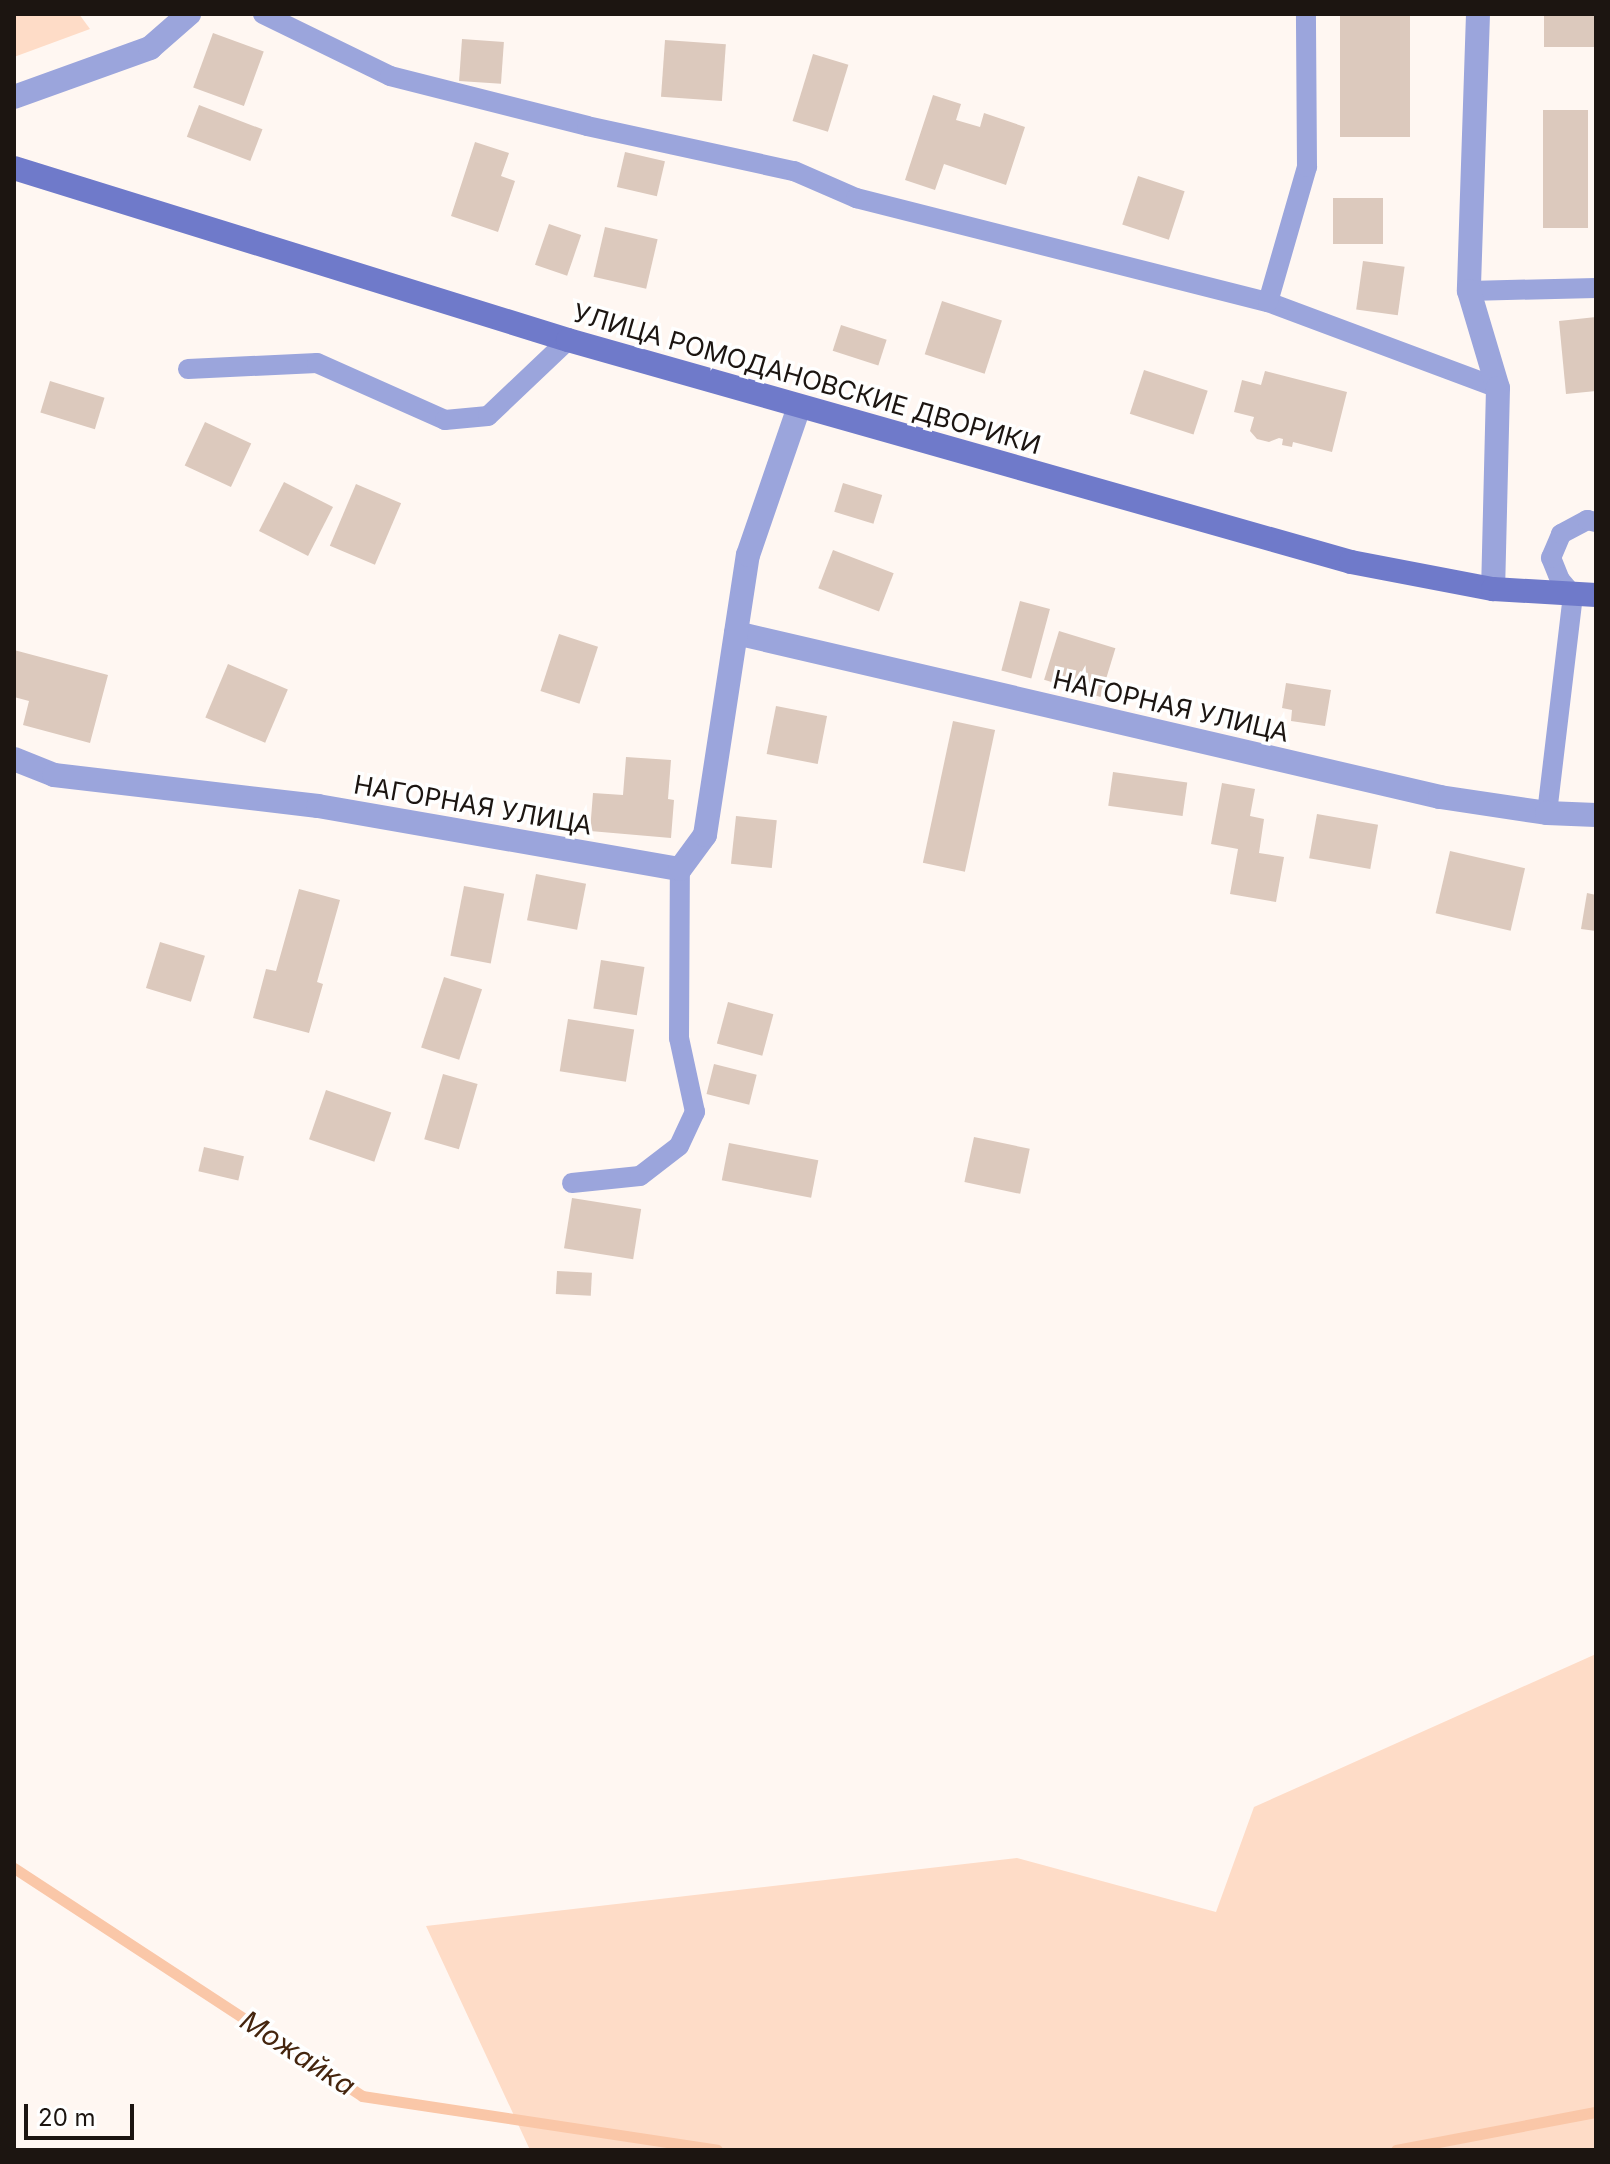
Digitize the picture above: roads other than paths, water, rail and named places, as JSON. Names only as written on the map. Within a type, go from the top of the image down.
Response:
[{"type":"street","points":[[14,97],[150,48],[189,14]]},
{"type":"street","points":[[1478,14],[1469,291],[1498,388],[1493,589]]},
{"type":"street","name":"УЛИЦА РОМОДАНОВСКИЕ ДВОРИКИ","points":[[14,168],[568,340],[1351,562],[1493,589],[1585,595]]},
{"type":"street","points":[[680,869],[705,835],[748,555],[799,407]]},
{"type":"street","name":"НАГОРНАЯ УЛИЦА","points":[[736,633],[1440,797],[1547,813],[1596,815]]},
{"type":"street","name":"НАГОРНАЯ УЛИЦА","points":[[14,759],[54,775],[318,806],[680,869]]},
{"type":"lane","points":[[263,14],[390,76],[587,126],[794,171],[856,198],[1268,302],[1498,388]]},
{"type":"lane","points":[[1268,302],[1307,167],[1306,14]]},
{"type":"lane","points":[[1469,291],[1596,288]]},
{"type":"lane","points":[[188,369],[317,363],[445,420],[488,416],[568,340]]},
{"type":"lane","points":[[1547,813],[1585,595],[1560,580],[1551,558],[1561,534],[1587,520],[1596,522]]},
{"type":"lane","points":[[572,1183],[640,1176],[679,1146],[695,1112],[679,1038],[680,869]]},
{"type":"waterway","name":"Можайка","points":[[14,1868],[362,2096],[717,2150]]},
{"type":"waterway","name":"Можайка","points":[[1396,2150],[1596,2112]]}]
